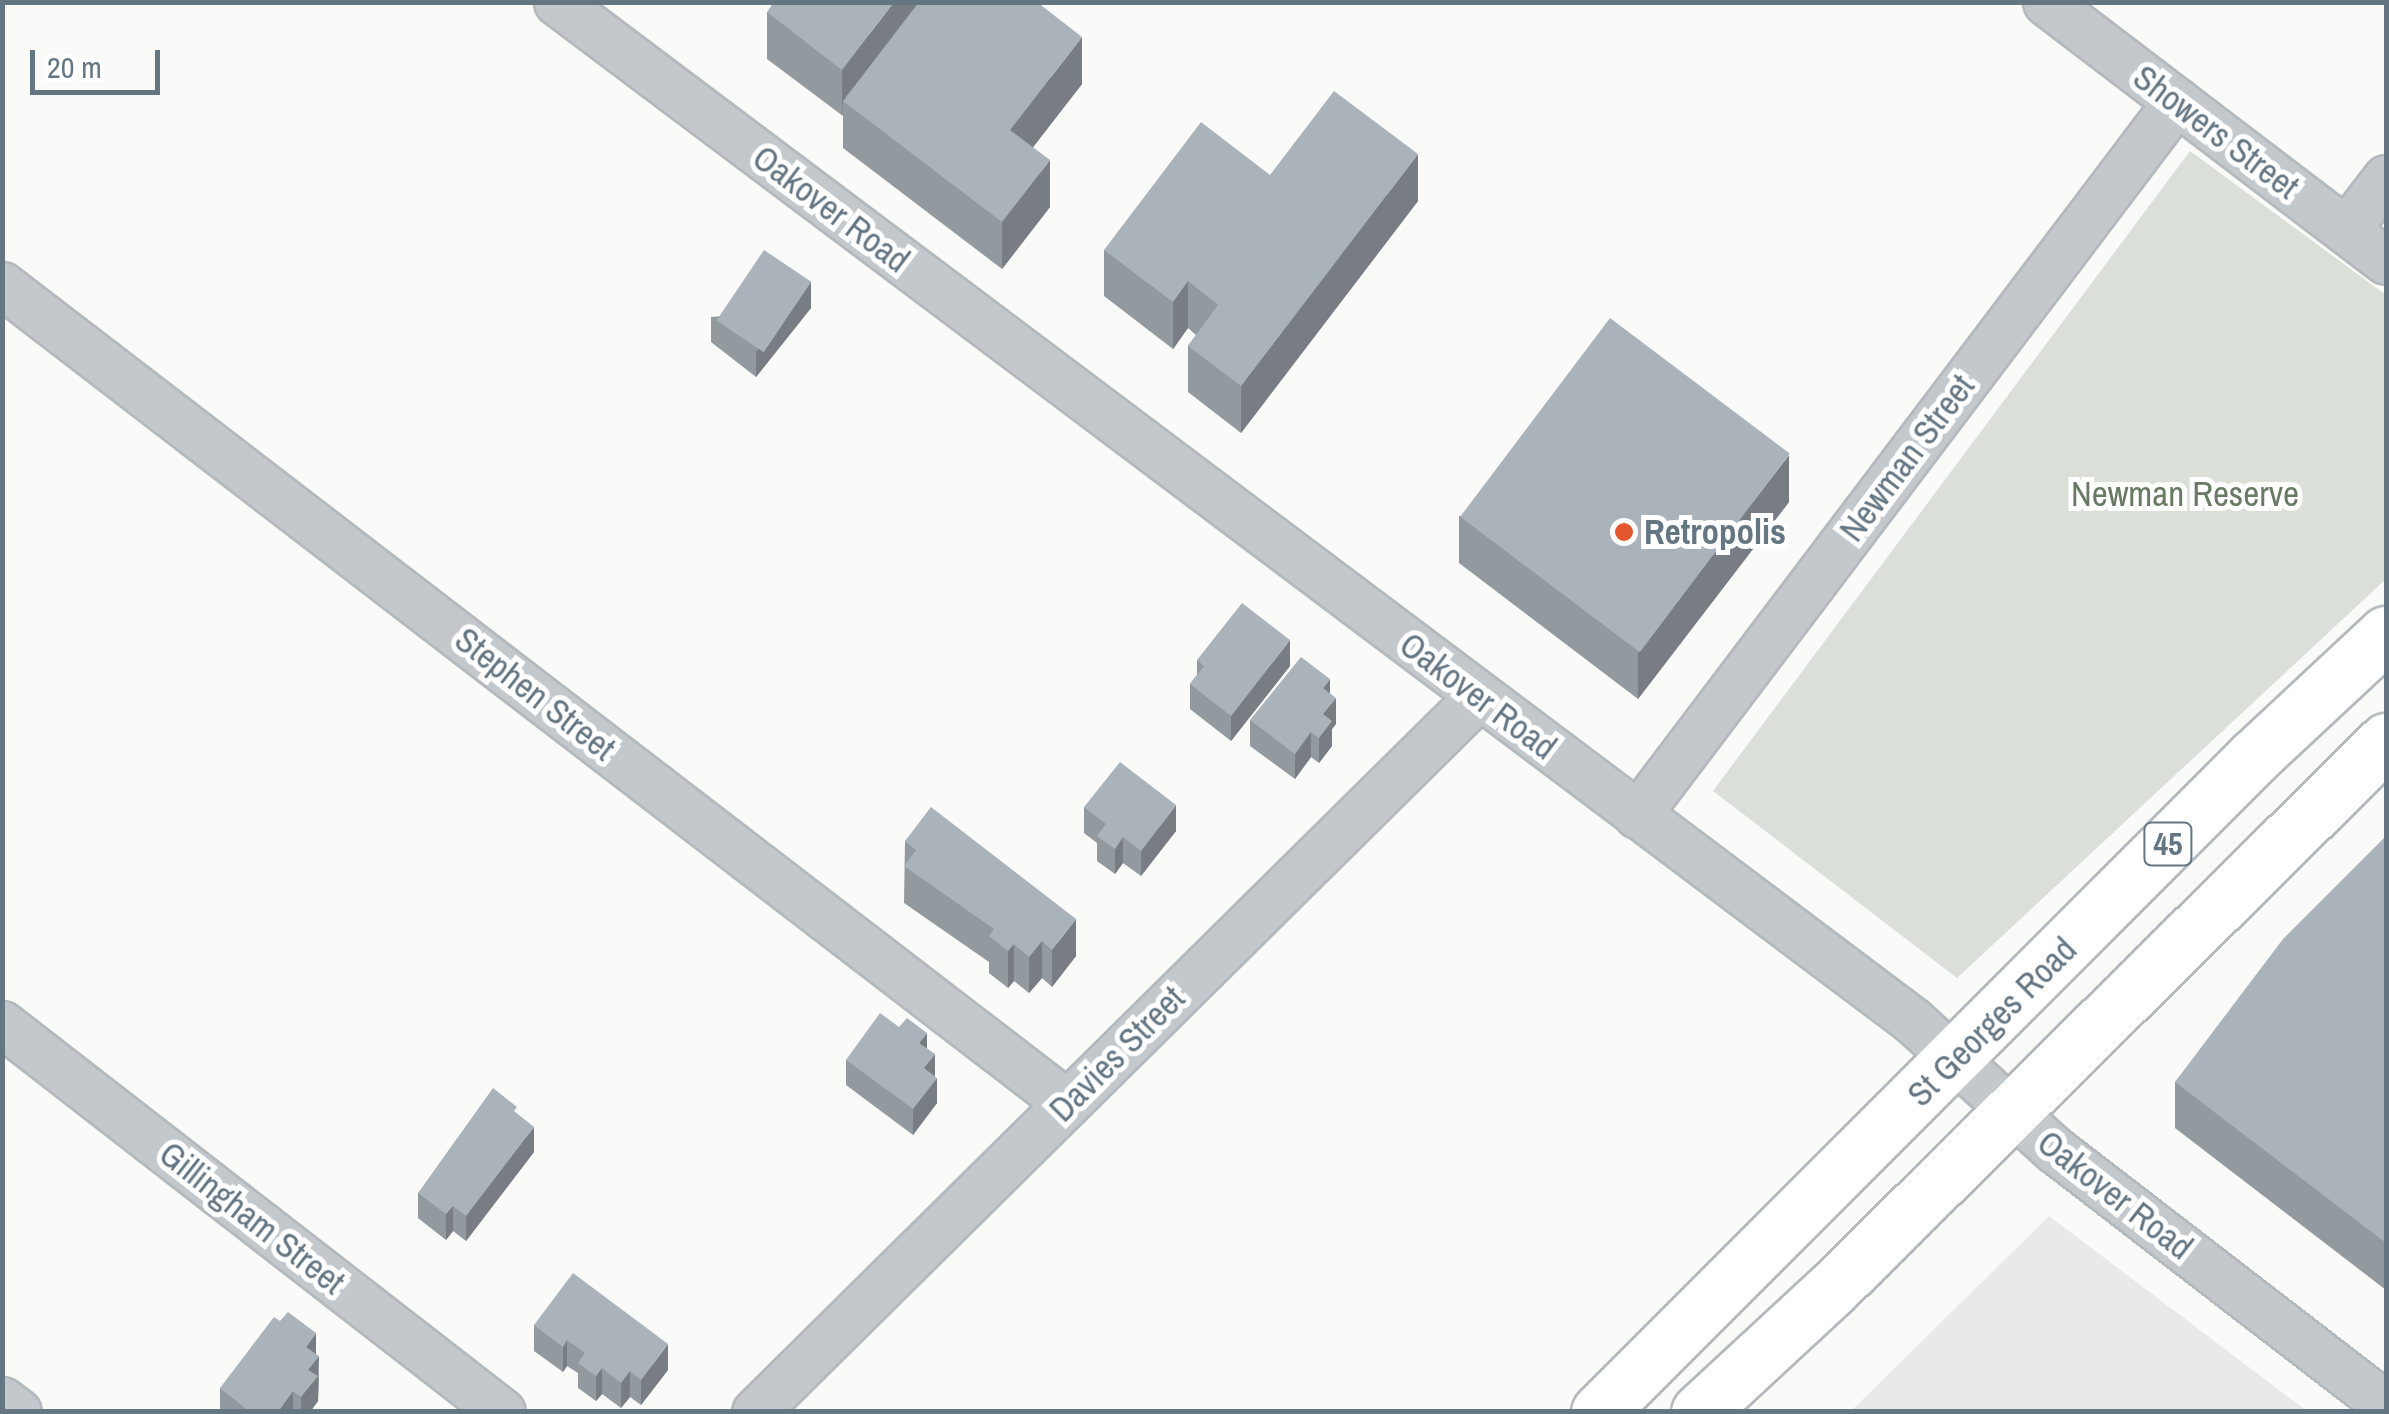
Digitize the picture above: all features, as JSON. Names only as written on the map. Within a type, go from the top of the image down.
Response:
[{"type":"highway","name":"St Georges Road","points":[[1599,1412],[1956,1060],[2255,756],[2386,634]]},
{"type":"highway","name":"45","points":[[1698,1412],[2386,742]]},
{"type":"street","name":"Showers Street","points":[[2046,2],[2386,261]]},
{"type":"street","name":"Oakover Road","points":[[570,6],[1638,814],[1956,1060],[2012,1110],[2386,1404]]},
{"type":"street","name":"Newman Street","points":[[1638,814],[2177,101]]},
{"type":"street","points":[[2346,230],[2386,178]]},
{"type":"street","name":"Stephen Street","points":[[2,285],[1067,1102]]},
{"type":"street","name":"Davies Street","points":[[755,1412],[1479,696]]},
{"type":"street","name":"Gillingham Street","points":[[2,1024],[502,1412]]},
{"type":"street","points":[[2,1400],[18,1412]]},
{"type":"shaded area","points":[[2049,1216],[2307,1411],[1851,1411]]},
{"type":"green space","name":"Newman Reserve","points":[[2190,151],[2386,295],[2386,579],[1957,978],[1713,791]]},
{"type":"building","points":[[774,2],[894,2],[842,70],[767,12]]},
{"type":"building","points":[[919,2],[1037,2],[1082,37],[1010,130],[1050,160],[1002,222],[843,101]]},
{"type":"building","points":[[1334,91],[1418,154],[1241,386],[1188,346],[1218,305],[1188,281],[1173,302],[1104,250],[1201,122],[1270,175]]},
{"type":"building","points":[[764,250],[811,282],[764,352],[716,320]]},
{"type":"building","name":"Retropolis","points":[[1610,318],[1790,453],[1640,652],[1460,517]]},
{"type":"building","points":[[1242,603],[1290,640],[1231,716],[1190,684],[1204,666],[1197,660]]},
{"type":"building","points":[[1301,657],[1330,679],[1323,688],[1336,698],[1323,714],[1332,721],[1319,738],[1311,732],[1295,754],[1250,720]]},
{"type":"building","points":[[1120,762],[1176,805],[1141,851],[1123,837],[1115,849],[1097,836],[1106,824],[1084,807]]},
{"type":"building","points":[[931,807],[1076,919],[1052,950],[1042,941],[1029,957],[1014,944],[1008,951],[989,936],[994,929],[904,866],[916,850],[905,841]]},
{"type":"building","points":[[2386,836],[2386,1243],[2175,1082],[2283,939]]},
{"type":"building","points":[[880,1013],[899,1027],[907,1018],[927,1033],[919,1043],[935,1054],[924,1068],[937,1078],[913,1109],[846,1060]]},
{"type":"building","points":[[493,1088],[534,1127],[466,1216],[453,1206],[446,1214],[418,1193]]},
{"type":"building","points":[[573,1273],[668,1344],[641,1380],[630,1371],[621,1383],[602,1368],[596,1376],[578,1363],[585,1353],[567,1340],[563,1347],[534,1325]]},
{"type":"building","points":[[288,1312],[316,1333],[306,1347],[319,1356],[308,1370],[318,1376],[301,1397],[293,1391],[278,1412],[250,1412],[220,1388],[274,1317],[280,1321]]},
{"type":"place","name":"Retropolis","points":[[1624,532]]}]
